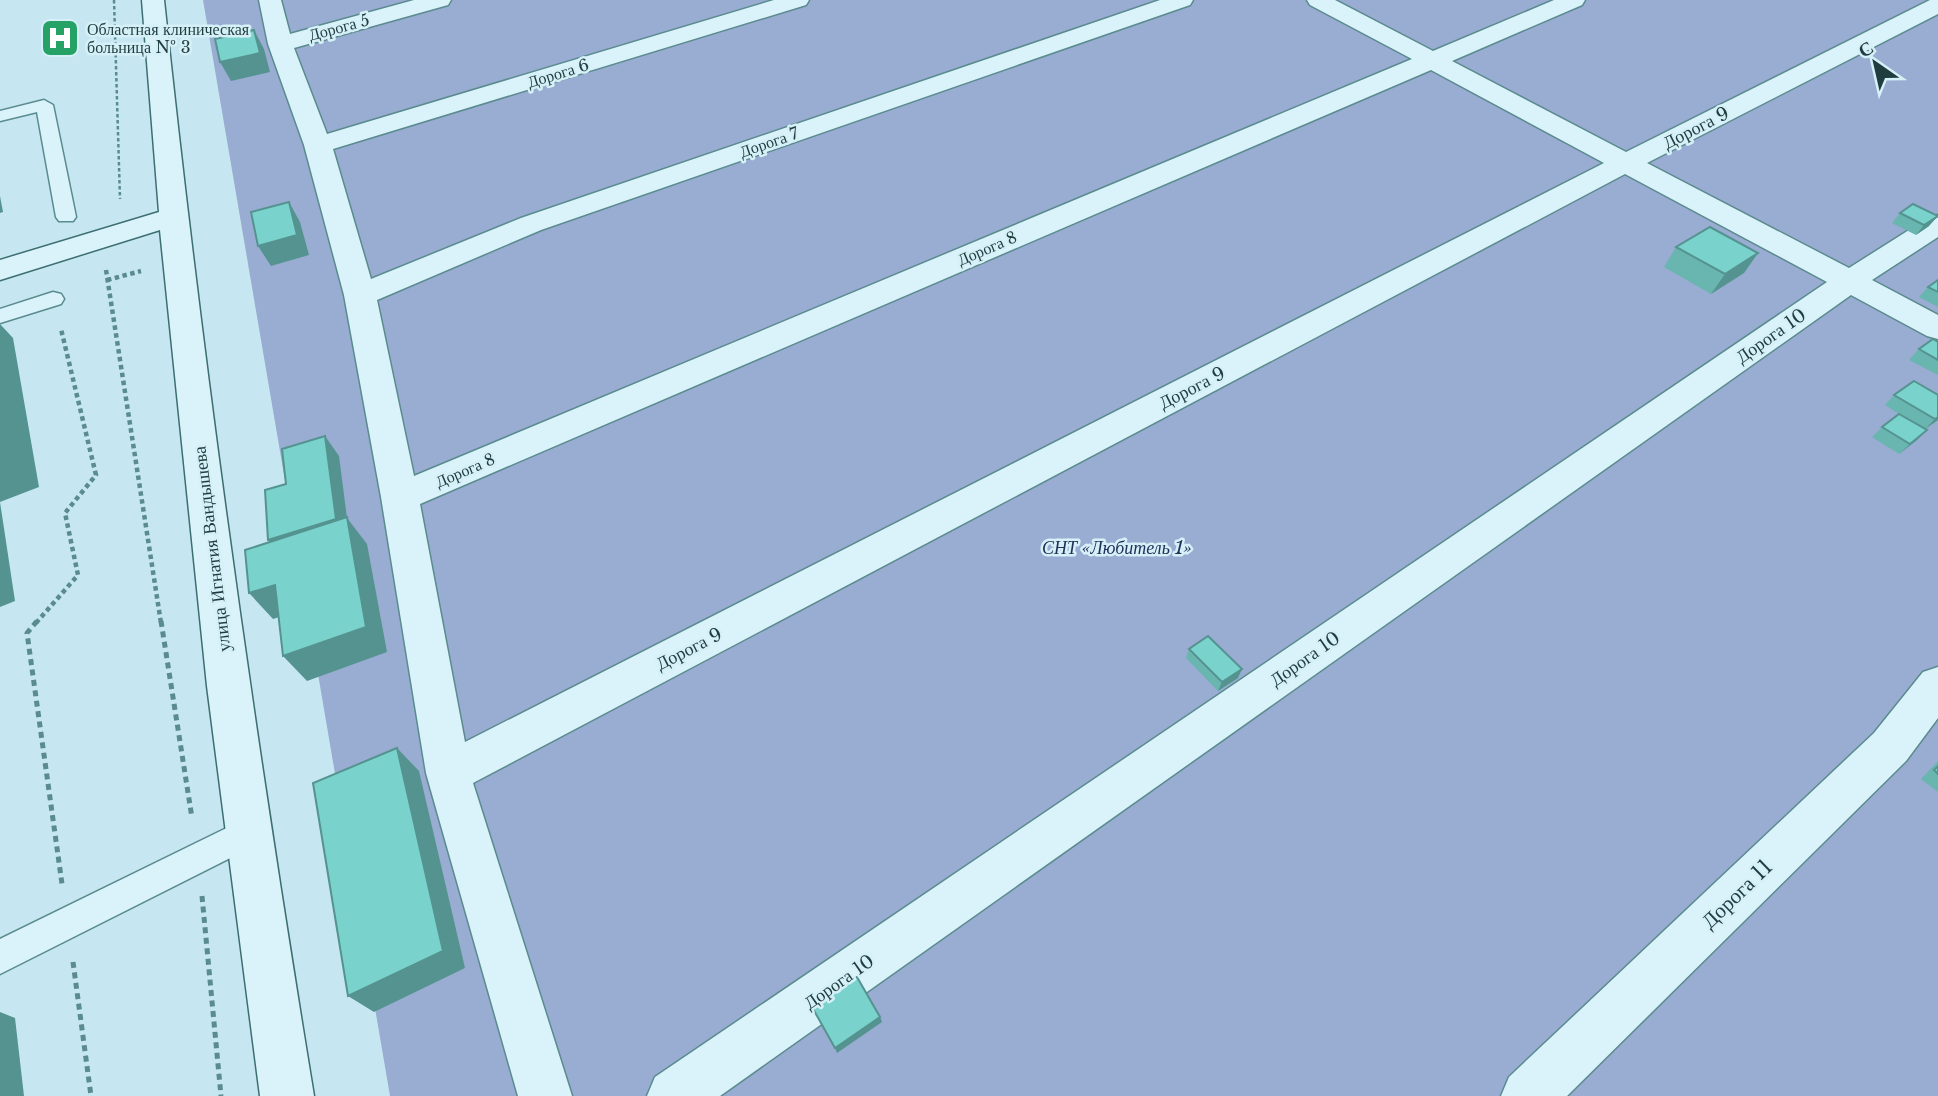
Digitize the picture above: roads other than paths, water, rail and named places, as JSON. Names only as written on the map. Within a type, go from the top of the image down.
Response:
[{"type":"street","name":"улица Игнатия Вандышева","points":[[153,0],[172,217],[247,833],[287,1096]]},
{"type":"street","points":[[271,0],[280,44],[318,145],[359,295],[400,498],[448,773],[545,1096]]},
{"type":"street","name":"Дорога 5","points":[[280,44],[440,0]]},
{"type":"street","name":"Дорога 6","points":[[318,145],[798,0]]},
{"type":"street","name":"Дорога 7","points":[[359,295],[531,224],[1182,0]]},
{"type":"street","points":[[1318,0],[1938,328]]},
{"type":"street","name":"Дорога 8","points":[[400,498],[1574,0]]},
{"type":"street","name":"Дорога 9","points":[[448,773],[1628,162],[1938,5]]},
{"type":"street","points":[[0,270],[172,217]]},
{"type":"street","name":"Дорога 10","points":[[674,1096],[1850,281],[1938,224]]},
{"type":"street","name":"Дорога 11","points":[[1528,1096],[1890,747],[1938,685]]},
{"type":"lane","points":[[0,116],[44,105],[66,217]]},
{"type":"lane","points":[[0,316],[53,299]]},
{"type":"lane","points":[[0,957],[247,833]]},
{"type":"place","name":"Областная клиническая больница № 3","points":[[60,38]]},
{"type":"park label","name":"СНТ «Любитель 1»","points":[[1117,548]]}]
